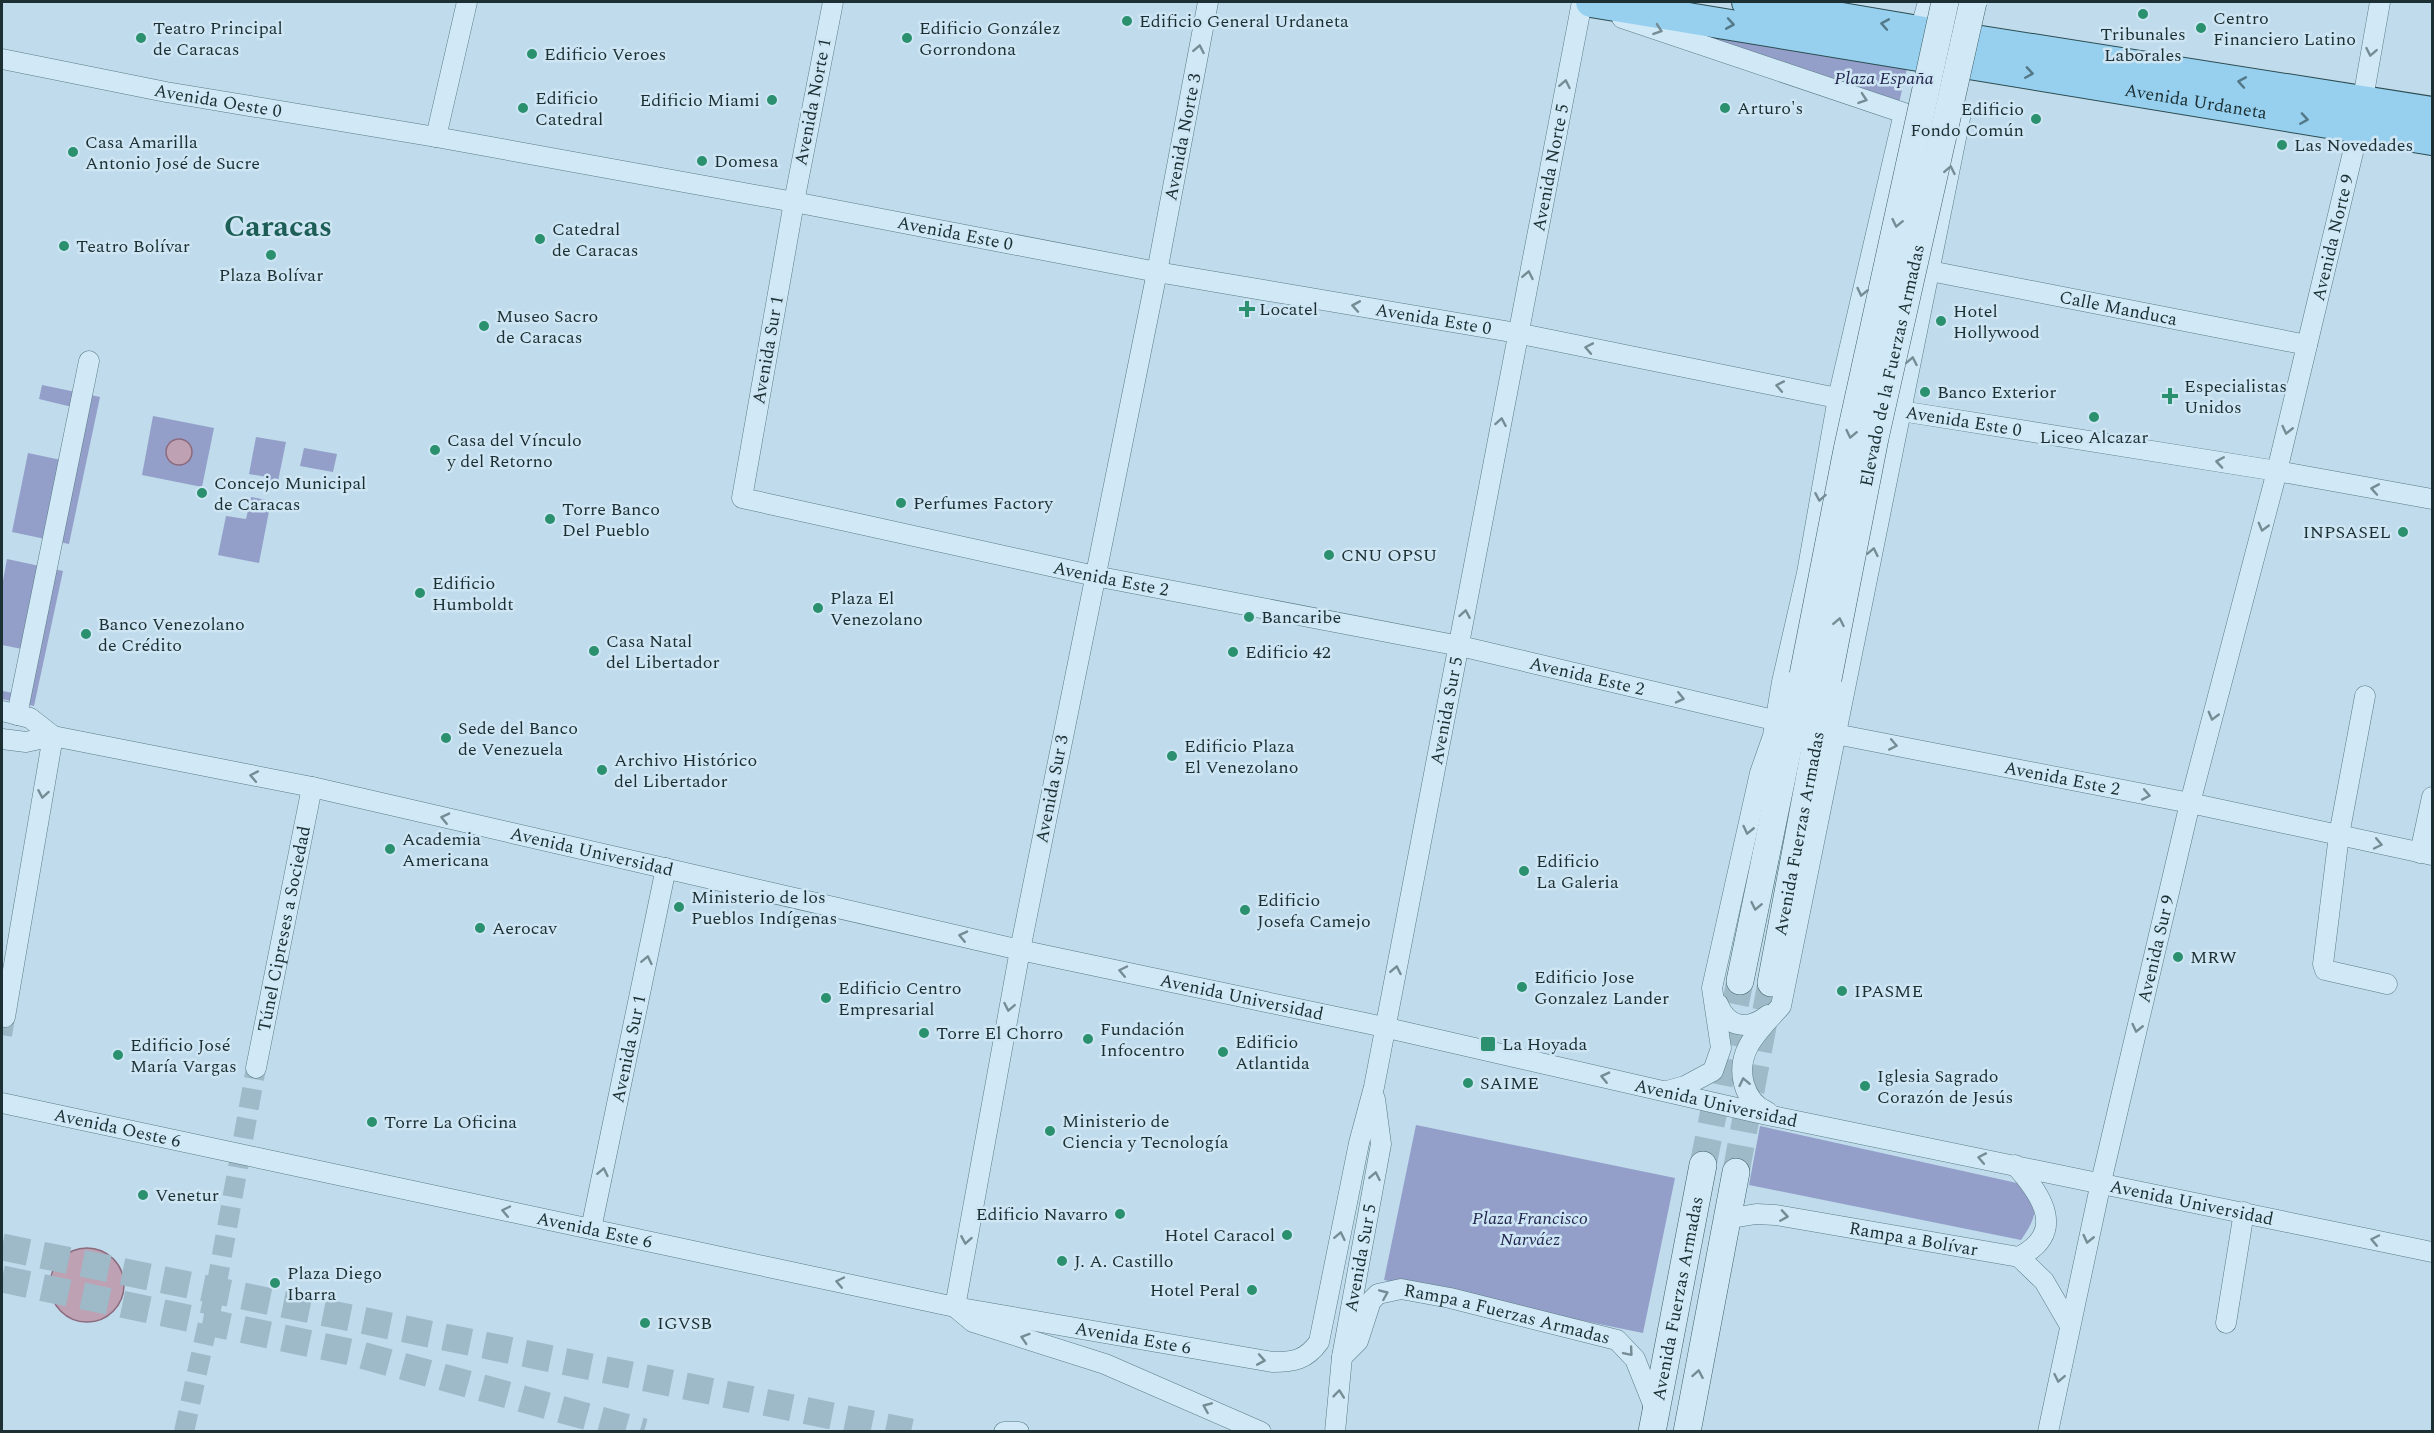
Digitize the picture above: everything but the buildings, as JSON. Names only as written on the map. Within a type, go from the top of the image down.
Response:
[{"type":"main road","name":"Avenida Urdaneta","points":[[1591,2],[1952,47],[2360,115],[2433,140]]},
{"type":"main road","name":"Avenida Urdaneta","points":[[1747,2],[1952,47]]},
{"type":"main road","name":"Elevado de la Fuerzas Armadas","points":[[1828,733],[1814,682],[1847,450],[1945,2]]},
{"type":"main road","name":"Elevado de la Fuerzas Armadas","points":[[1784,723],[1814,682],[1875,438],[1972,2]]},
{"type":"main road","name":"Avenida Urdaneta","points":[[2360,115],[2433,112]]},
{"type":"main road","name":"Avenida Fuerzas Armadas","points":[[1740,981],[1784,723]]},
{"type":"main road","name":"Avenida Fuerzas Armadas","points":[[1776,995],[1828,733]]},
{"type":"main road","name":"Avenida Fuerzas Armadas","points":[[1652,1427],[1703,1165]]},
{"type":"main road","name":"Avenida Fuerzas Armadas","points":[[1688,1431],[1736,1172]]},
{"type":"street","points":[[436,137],[467,2]]},
{"type":"street","name":"Avenida Norte 1","points":[[794,202],[833,2]]},
{"type":"street","name":"Avenida Norte 3","points":[[1157,272],[1208,2]]},
{"type":"street","points":[[1583,2],[1596,10],[1904,112],[1838,398],[1807,573],[1814,682]]},
{"type":"street","name":"Avenida Norte 5","points":[[1517,333],[1583,2]]},
{"type":"street","points":[[1928,2],[1952,47]]},
{"type":"street","points":[[1814,682],[1901,411],[1930,271],[1952,47],[1985,2]]},
{"type":"street","name":"Avenida Norte 9","points":[[2277,471],[2360,115],[2380,2]]},
{"type":"street","name":"Avenida Oeste 0","points":[[2,59],[166,92],[436,137]]},
{"type":"street","name":"Avenida Este 0","points":[[436,137],[794,202],[1157,272],[1517,333],[1901,411],[2277,471],[2433,499]]},
{"type":"street","name":"Avenida Sur 1","points":[[742,498],[794,202]]},
{"type":"street","name":"Calle Manduca","points":[[1930,271],[2307,345]]},
{"type":"street","name":"Avenida Sur 3","points":[[955,1307],[1020,950],[1157,272]]},
{"type":"street","name":"Avenida Sur 5","points":[[1311,1353],[1319,1342],[1357,1154],[1374,1087],[1460,646],[1517,333]]},
{"type":"street","points":[[9,713],[89,361]]},
{"type":"street","name":"Avenida Sur 9","points":[[2048,1431],[2101,1182],[2190,803],[2277,471]]},
{"type":"street","name":"Avenida Este 2","points":[[742,498],[1095,576],[1460,646],[1828,733],[2190,803],[2426,854]]},
{"type":"street","points":[[2365,696],[2339,835],[2323,964],[2325,970],[2387,984]]},
{"type":"street","name":"Avenida Universidad","points":[[9,713],[30,718],[53,736]]},
{"type":"street","name":"Avenida Fuerzas Armadas","points":[[1666,1091],[1699,1080],[1713,1071],[1718,1060],[1721,1048],[1720,1031],[1712,988],[1760,773],[1784,723]]},
{"type":"street","name":"Avenida Fuerzas Armadas","points":[[1776,995],[1824,788],[1828,733]]},
{"type":"street","points":[[5,1017],[53,736]]},
{"type":"street","name":"Avenida Universidad","points":[[2,739],[26,742],[53,736],[312,787],[1020,950],[1385,1028],[1784,1118],[2433,1252]]},
{"type":"street","name":"Túnel Cipreses a Sociedad","points":[[256,1068],[312,787]]},
{"type":"street","points":[[2426,854],[2433,798]]},
{"type":"street","name":"Avenida Sur 1","points":[[591,1229],[666,868]]},
{"type":"street","points":[[1712,988],[1722,1014],[1737,1026],[1745,1027],[1752,1025],[1776,995]]},
{"type":"street","points":[[1776,995],[1748,1044],[1741,1063],[1748,1097],[1758,1108],[1784,1118]]},
{"type":"street","name":"Avenida Sur 5","points":[[1335,1431],[1342,1357],[1381,1144],[1374,1087]]},
{"type":"street","name":"Avenida Oeste 6","points":[[2,1102],[235,1153]]},
{"type":"street","points":[[2,1120],[24,1107]]},
{"type":"street","name":"Avenida Este 6","points":[[235,1153],[955,1307],[1272,1362],[1300,1360],[1311,1353]]},
{"type":"street","points":[[2016,1165],[2039,1194],[2047,1218],[2039,1241],[2031,1251],[2019,1257],[2044,1281],[2069,1324]]},
{"type":"street","points":[[2226,1323],[2244,1212]]},
{"type":"street","name":"Rampa a Bolívar","points":[[1726,1219],[1756,1214],[1776,1215],[2019,1257]]},
{"type":"street","name":"Rampa a Fuerzas Armadas","points":[[1342,1357],[1358,1341],[1371,1301],[1378,1294],[1401,1289],[1450,1298],[1617,1340],[1635,1359],[1643,1375],[1653,1404],[1652,1427]]},
{"type":"street","name":"Avenida Este 6","points":[[955,1307],[973,1322],[1105,1364],[1261,1431]]},
{"type":"street","points":[[1004,1431],[1019,1431]]},
{"type":"green space","name":"Plaza España","points":[[1694,32],[1908,64],[1899,103]]},
{"type":"green space","points":[[42,385],[100,397],[69,544],[12,532],[28,453],[61,460],[72,407],[39,399]]},
{"type":"green space","points":[[153,416],[214,428],[202,487],[142,475]]},
{"type":"green space","points":[[256,437],[286,442],[277,486],[266,484],[267,477],[249,474]]},
{"type":"green space","points":[[304,448],[337,454],[333,472],[300,466]]},
{"type":"green space","points":[[251,497],[271,501],[259,563],[218,555],[226,516],[246,519]]},
{"type":"green space","points":[[7,559],[63,571],[34,706],[2,699],[2,691],[14,693],[22,649],[2,645],[2,586]]},
{"type":"green space","name":"Plaza Francisco Narváez","points":[[1416,1125],[1675,1178],[1643,1333],[1384,1280]]},
{"type":"green space","points":[[1760,1126],[2026,1185],[2035,1203],[2032,1220],[2021,1240],[1749,1185]]},
{"type":"shaded area","points":[[179,439],[188,443],[192,452],[188,461],[179,465],[170,461],[166,452],[170,443]]},
{"type":"shaded area","points":[[87,1248],[101,1251],[113,1259],[121,1271],[124,1285],[121,1299],[113,1311],[101,1319],[87,1322],[73,1319],[61,1311],[53,1299],[50,1285],[53,1271],[61,1259],[73,1251]]},
{"type":"tunnel","points":[[1703,1165],[1740,981]]},
{"type":"tunnel","points":[[1736,1172],[1771,983]]},
{"type":"tunnel","points":[[2,1035],[5,1017]]},
{"type":"tunnel","points":[[184,1432],[218,1277],[256,1068]]},
{"type":"tunnel","points":[[2,1247],[911,1432]]},
{"type":"tunnel","points":[[2,1279],[350,1352],[644,1432]]},
{"type":"place","name":"Tribunales Laborales","points":[[2143,14]]},
{"type":"place","name":"Edificio General Urdaneta","points":[[1127,21]]},
{"type":"place","name":"Centro Financiero Latino","points":[[2201,28]]},
{"type":"place","name":"Teatro Principal de Caracas","points":[[141,38]]},
{"type":"place","name":"Edificio González Gorrondona","points":[[907,38]]},
{"type":"place","name":"Edificio Veroes","points":[[532,54]]},
{"type":"place","name":"Edificio Miami","points":[[772,100]]},
{"type":"place","name":"Edificio Catedral","points":[[523,108]]},
{"type":"place","name":"Arturo's","points":[[1725,108]]},
{"type":"place","name":"Edificio Fondo Común","points":[[2036,119]]},
{"type":"place","name":"Las Novedades","points":[[2282,145]]},
{"type":"place","name":"Casa Amarilla Antonio José de Sucre","points":[[73,152]]},
{"type":"place","name":"Domesa","points":[[702,161]]},
{"type":"place","name":"Catedral de Caracas","points":[[540,239]]},
{"type":"place","name":"Teatro Bolívar","points":[[64,246]]},
{"type":"place","name":"Plaza Bolívar","points":[[271,255]]},
{"type":"place","name":"Locatel","points":[[1247,309]]},
{"type":"place","name":"Hotel Hollywood","points":[[1941,321]]},
{"type":"place","name":"Museo Sacro de Caracas","points":[[484,326]]},
{"type":"place","name":"Banco Exterior","points":[[1925,392]]},
{"type":"place","name":"Especialistas Unidos","points":[[2170,396]]},
{"type":"place","name":"Liceo Alcazar","points":[[2094,417]]},
{"type":"place","name":"Casa del Vínculo y del Retorno","points":[[435,450]]},
{"type":"place","name":"Concejo Municipal de Caracas","points":[[202,493]]},
{"type":"place","name":"Perfumes Factory","points":[[901,503]]},
{"type":"place","name":"Torre Banco Del Pueblo","points":[[550,519]]},
{"type":"place","name":"INPSASEL","points":[[2403,532]]},
{"type":"place","name":"CNU OPSU","points":[[1329,555]]},
{"type":"place","name":"Edificio Humboldt","points":[[420,593]]},
{"type":"place","name":"Plaza El Venezolano","points":[[818,608]]},
{"type":"place","name":"Bancaribe","points":[[1249,617]]},
{"type":"place","name":"Banco Venezolano de Crédito","points":[[86,634]]},
{"type":"place","name":"Casa Natal del Libertador","points":[[594,651]]},
{"type":"place","name":"Edificio 42","points":[[1233,652]]},
{"type":"place","name":"Sede del Banco de Venezuela","points":[[446,738]]},
{"type":"place","name":"Edificio Plaza El Venezolano","points":[[1172,756]]},
{"type":"place","name":"Archivo Histórico del Libertador","points":[[602,770]]},
{"type":"place","name":"Academia Americana","points":[[390,849]]},
{"type":"place","name":"Edificio La Galeria","points":[[1524,871]]},
{"type":"place","name":"Ministerio de los Pueblos Indígenas","points":[[679,907]]},
{"type":"place","name":"Edificio Josefa Camejo","points":[[1245,910]]},
{"type":"place","name":"Aerocav","points":[[480,928]]},
{"type":"place","name":"MRW","points":[[2178,957]]},
{"type":"place","name":"Edificio Jose Gonzalez Lander","points":[[1522,987]]},
{"type":"place","name":"IPASME","points":[[1842,991]]},
{"type":"place","name":"Edificio Centro Empresarial","points":[[826,998]]},
{"type":"place","name":"Torre El Chorro","points":[[924,1033]]},
{"type":"place","name":"Fundación Infocentro","points":[[1088,1039]]},
{"type":"place","name":"La Hoyada","points":[[1488,1044]]},
{"type":"place","name":"Edificio Atlantida","points":[[1223,1052]]},
{"type":"place","name":"Edificio José María Vargas","points":[[118,1055]]},
{"type":"place","name":"SAIME","points":[[1468,1083]]},
{"type":"place","name":"Iglesia Sagrado Corazón de Jesús","points":[[1865,1086]]},
{"type":"place","name":"Torre La Oficina","points":[[372,1122]]},
{"type":"place","name":"Ministerio de Ciencia y Tecnología","points":[[1050,1131]]},
{"type":"place","name":"Venetur","points":[[143,1195]]},
{"type":"place","name":"Edificio Navarro","points":[[1120,1214]]},
{"type":"place","name":"Hotel Caracol","points":[[1287,1235]]},
{"type":"place","name":"J. A. Castillo","points":[[1062,1261]]},
{"type":"place","name":"Plaza Diego Ibarra","points":[[275,1283]]},
{"type":"place","name":"Hotel Peral","points":[[1252,1290]]},
{"type":"place","name":"IGVSB","points":[[645,1323]]},
{"type":"district","name":"Caracas","points":[[278,227]]}]
